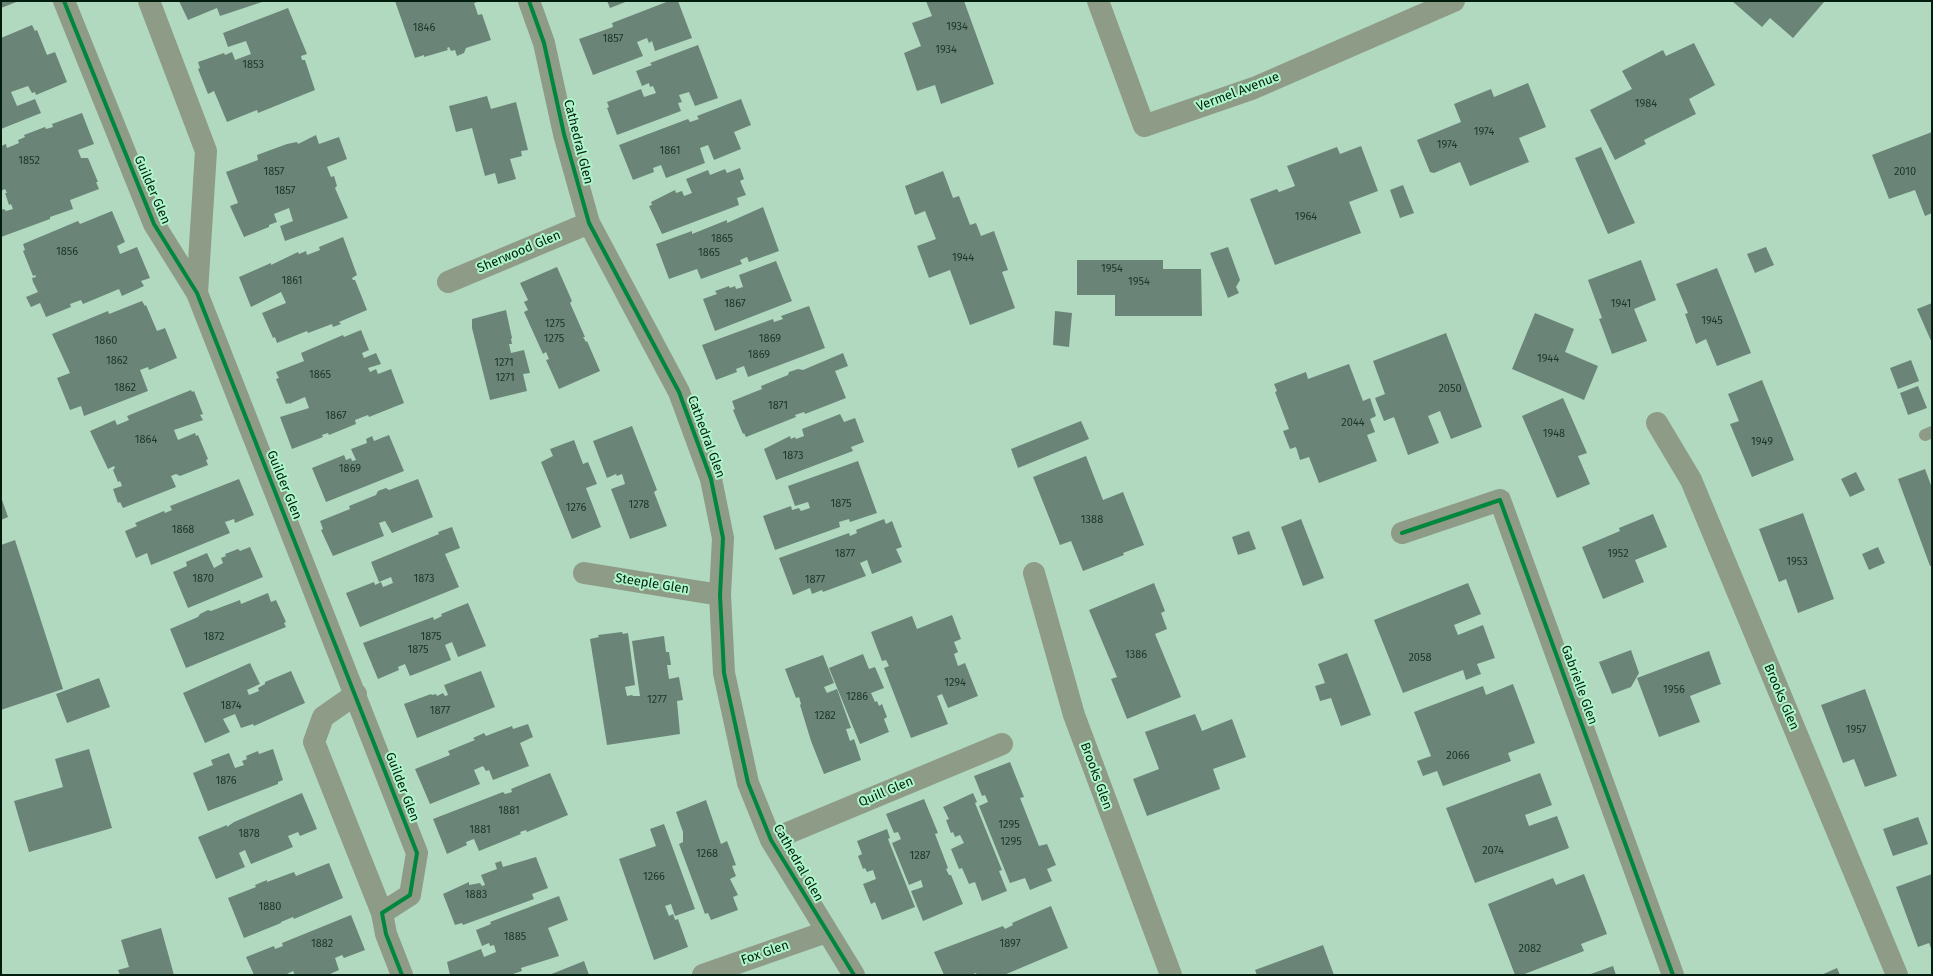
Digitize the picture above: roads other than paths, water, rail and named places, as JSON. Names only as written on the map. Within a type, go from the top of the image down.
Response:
[{"type":"street","name":"Guilder Glen","points":[[64,1],[154,224],[197,293],[356,694],[417,853],[410,895],[382,913]]},
{"type":"street","name":"Guilder Glen","points":[[149,1],[206,151],[197,293]]},
{"type":"street","name":"Cathedral Glen","points":[[529,1],[544,43],[564,134],[589,223],[679,392],[712,479],[723,538],[720,595],[726,680],[748,783],[771,840],[826,932],[854,975]]},
{"type":"street","name":"Vermel Avenue","points":[[1098,1],[1144,126],[1254,88],[1454,1]]},
{"type":"street","name":"Sherwood Glen","points":[[448,282],[589,223]]},
{"type":"street","name":"Brooks Glen","points":[[1658,423],[1691,480],[1897,975]]},
{"type":"street","name":"Gabrielle Glen","points":[[1402,534],[1500,500],[1673,975]]},
{"type":"street","name":"Steeple Glen","points":[[584,573],[720,595]]},
{"type":"street","name":"Brooks Glen","points":[[1034,573],[1074,715],[1171,975]]},
{"type":"street","points":[[356,694],[323,717],[314,742],[382,913],[386,934],[402,975]]},
{"type":"street","name":"Quill Glen","points":[[771,840],[1002,744]]},
{"type":"street","name":"Fox Glen","points":[[703,975],[826,932]]}]
